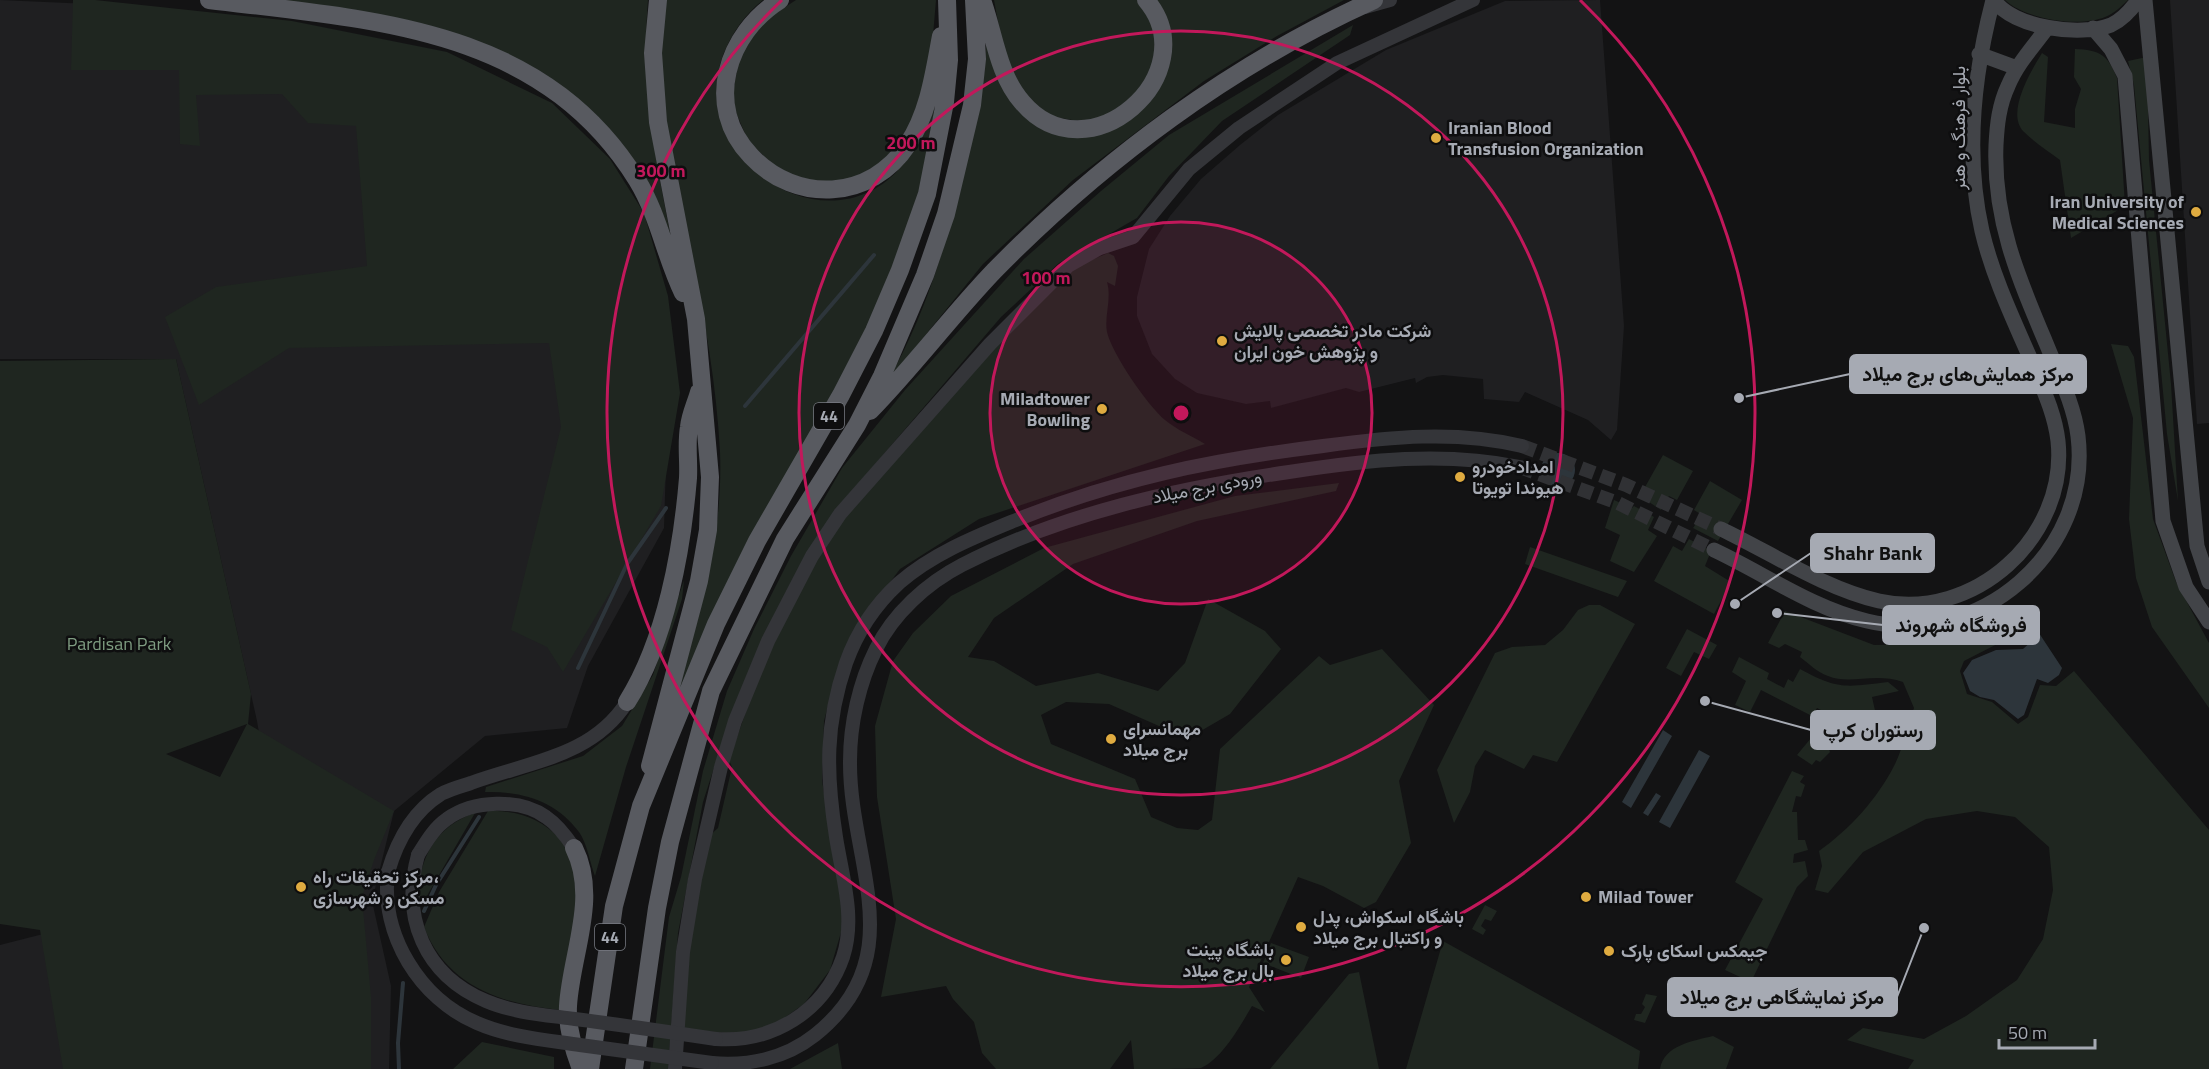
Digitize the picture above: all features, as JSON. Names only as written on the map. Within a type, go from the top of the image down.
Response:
[{"type":"highway","points":[[209,0],[350,19],[420,33],[490,54],[552,87],[598,128],[637,180],[660,226],[675,276],[696,319]]},
{"type":"highway","points":[[641,806],[654,745],[699,581],[708,530],[710,477],[696,319],[658,122],[653,53],[658,0]]},
{"type":"highway","points":[[780,0],[753,21],[731,57],[726,81],[730,121],[750,156],[767,171],[786,183],[823,191],[861,185],[881,173],[908,144],[930,93],[947,2]]},
{"type":"highway","name":"44","points":[[635,1068],[657,908],[670,842],[711,691],[785,539],[856,425],[899,336],[946,214],[972,105],[977,59],[974,0]]},
{"type":"highway","points":[[982,0],[1007,80],[1022,103],[1034,114],[1049,122],[1081,129],[1100,126],[1132,110],[1151,87],[1161,57],[1161,40],[1154,8],[1146,0]]},
{"type":"highway","points":[[856,425],[895,385],[946,323],[1056,211],[1179,113],[1277,49],[1374,0]]},
{"type":"highway","name":"44","points":[[590,1069],[614,906],[641,806],[716,624],[757,542],[842,395],[874,331],[900,270],[927,194],[939,142],[949,60],[947,2]]},
{"type":"highway","points":[[627,702],[650,656],[664,614],[688,478],[689,427],[703,378]]},
{"type":"highway","points":[[574,848],[585,879],[585,901],[568,1007],[576,1056],[581,1069]]},
{"type":"main road","points":[[1993,0],[2013,16],[2048,28],[2093,28],[2110,25],[2123,17],[2138,0]]},
{"type":"main road","name":"بلوار فرهنگ و هنر","points":[[1721,529],[1854,594],[1882,602],[1927,602],[1950,598],[1994,578],[2026,548],[2047,513],[2058,474],[2058,438],[2049,404],[1998,283],[1982,230],[1975,175],[1975,110],[1979,54],[1993,0]]},
{"type":"main road","points":[[2145,0],[2197,546],[2209,582]]},
{"type":"main road","name":"بلوار فرهنگ و هنر","points":[[1714,550],[1826,609],[1869,622],[1915,625],[1962,618],[1988,606],[2006,594],[2042,561],[2065,521],[2078,477],[2078,436],[2068,398],[2018,276],[2002,226],[1995,174],[1997,121],[2006,89],[2017,68],[2048,28]]},
{"type":"main road","points":[[2093,28],[2111,49],[2125,76],[2163,521],[2186,587],[2209,622]]},
{"type":"main road","points":[[1979,54],[2017,68]]},
{"type":"main road","points":[[1975,110],[1988,105],[1993,110],[1997,121]]},
{"type":"main road","points":[[2195,520],[2209,535]]},
{"type":"street","points":[[1346,13],[1390,0]]},
{"type":"street","points":[[675,1069],[683,952],[695,879],[721,767],[735,720],[768,641],[812,556],[840,514],[990,344],[1068,266],[1100,248],[1133,237],[1189,169],[1239,128],[1337,63],[1473,0]]},
{"type":"street","points":[[1413,457],[1418,435]]},
{"type":"street","points":[[574,848],[564,832],[544,815],[513,805],[485,805],[469,808],[447,819],[431,834],[418,855],[412,876],[411,899],[415,924],[424,945],[440,969],[477,996],[517,1011],[716,1039],[732,1040],[765,1035],[794,1020],[826,989],[842,961],[849,927],[849,911],[828,777],[831,717],[846,662],[867,619],[900,582],[933,559],[975,537],[1105,488],[1179,468],[1237,458],[1418,435],[1464,436],[1522,446]]},
{"type":"street","points":[[1462,457],[1464,436]]},
{"type":"street","name":"ورودی برج میلاد","points":[[627,702],[618,716],[595,738],[568,752],[442,794],[418,813],[403,833],[388,872],[388,912],[402,951],[428,990],[450,1008],[477,1023],[516,1035],[712,1063],[758,1062],[792,1050],[808,1041],[837,1015],[860,978],[867,960],[872,925],[850,777],[856,710],[864,678],[884,635],[915,598],[959,566],[1067,522],[1107,509],[1250,477],[1413,457],[1462,457],[1520,467]]},
{"type":"street","points":[[1733,559],[1743,540]]},
{"type":"street","points":[[828,777],[850,777]]},
{"type":"shaded area","points":[[0,0],[90,4],[396,83],[666,464],[664,528],[588,666],[567,728],[485,736],[394,811],[372,901],[391,986],[389,1069],[0,1069],[0,945],[283,873],[257,721],[176,359],[0,359]]},
{"type":"shaded area","points":[[1600,0],[1624,326],[1617,430],[1611,440],[1588,420],[1525,392],[1519,402],[1484,399],[1483,379],[1443,375],[1427,377],[1416,383],[1415,378],[1359,392],[1346,388],[1271,408],[1270,401],[1246,404],[1197,393],[1175,379],[1152,354],[1137,316],[1137,297],[1149,249],[1170,216],[1201,179],[1240,145],[1278,115],[1386,50],[1505,1]]},
{"type":"shaded area","name":"Iran University of Medical Sciences","points":[[2170,0],[2209,0],[2209,423],[2197,424]]},
{"type":"shaded area","points":[[1558,453],[1570,458],[1575,470],[1570,482],[1558,487],[1546,482],[1541,470],[1546,458]]},
{"type":"shaded area","points":[[2037,630],[2062,668],[2059,675],[2048,683],[2037,679],[2024,715],[2018,719],[1994,700],[1980,697],[1970,691],[1963,673],[1972,660],[1996,650],[2023,649],[2032,641]]},
{"type":"shaded area","points":[[1663,730],[1672,736],[1631,808],[1622,802]]},
{"type":"shaded area","points":[[1699,750],[1710,756],[1670,828],[1659,822]]},
{"type":"shaded area","points":[[1656,793],[1661,796],[1648,816],[1643,813]]},
{"type":"green space","points":[[73,0],[95,0],[292,21],[447,52],[552,103],[610,159],[644,213],[668,296],[680,393],[661,506],[563,672],[547,647],[511,630],[561,427],[549,343],[289,348],[199,405],[165,317],[216,287],[367,266],[356,126],[308,123],[282,94],[196,95],[200,146],[180,144],[179,70],[71,70]]},
{"type":"green space","points":[[251,0],[648,0],[646,35],[649,104],[653,138],[679,275],[665,228],[570,93],[548,77],[491,47]]},
{"type":"green space","points":[[665,0],[763,0],[745,18],[723,55],[717,94],[725,130],[744,160],[772,184],[805,197],[840,200],[874,189],[904,163],[922,127],[941,60],[927,161],[918,197],[874,316],[662,740],[703,598],[717,526],[720,489],[720,452],[715,391],[665,111],[661,37]]},
{"type":"green space","points":[[796,0],[936,0],[930,71],[912,126],[887,158],[856,178],[823,183],[781,172],[748,141],[735,110],[733,91],[740,55],[764,21]]},
{"type":"green space","points":[[994,0],[1139,0],[1153,27],[1156,56],[1150,77],[1130,103],[1090,123],[1049,116],[1024,97],[1004,54]]},
{"type":"green space","points":[[1155,0],[1344,0],[1277,36],[1204,81],[1073,180],[983,264],[885,385],[924,305],[943,249],[977,117],[986,41],[994,58],[1049,129],[1139,110],[1151,100],[1163,80]]},
{"type":"green space","points":[[2005,0],[2128,0],[2108,16],[2081,22],[2039,17],[2014,7]]},
{"type":"green space","points":[[1353,25],[1350,35],[1222,121],[1169,176],[1137,218],[1059,263],[1001,317],[847,497],[726,730],[703,802],[678,933],[668,1069],[650,1069],[669,917],[681,877],[703,771],[727,691],[754,629],[791,556],[842,468],[905,390],[1024,259],[1101,191],[1169,135]]},
{"type":"green space","points":[[2075,49],[2102,55],[2117,78],[2125,206],[2071,238],[2060,160],[2023,131],[2018,123],[2017,113],[2022,92],[2042,53],[2048,57],[2044,122],[2075,128],[2075,109],[2081,89],[2074,77]]},
{"type":"green space","points":[[2147,57],[2149,160],[2171,384],[2178,501],[2167,434],[2134,85],[2128,61]]},
{"type":"green space","points":[[1108,253],[1114,256],[1118,266],[1115,286],[1107,282],[1109,295],[1106,320],[1110,342],[1132,379],[1158,413],[1174,427],[1205,444],[979,519],[900,569],[885,589],[836,674],[824,721],[822,780],[844,922],[830,970],[804,1004],[777,1023],[750,1032],[725,1033],[683,1029],[688,956],[708,837],[718,828],[732,767],[729,760],[763,663],[815,560],[846,515],[1023,316],[1073,268]]},
{"type":"green space","points":[[2111,344],[2128,346],[2134,357],[2153,519],[2176,582],[2209,643],[2209,708],[2152,627],[2136,578],[2129,519],[2133,418]]},
{"type":"green space","name":"Pardisan Park","points":[[176,359],[251,694],[248,724],[394,811],[362,897],[371,997],[371,1069],[63,1069],[40,930],[0,924],[0,361]],"holes":[[[247,724],[220,777],[166,754]]]},
{"type":"green space","points":[[1663,455],[1693,471],[1677,500],[1669,496],[1661,510],[1640,496]]},
{"type":"green space","points":[[1710,481],[1742,500],[1718,541],[1693,528],[1702,515],[1694,510]]},
{"type":"green space","points":[[1339,483],[1336,491],[1197,521],[1073,564],[994,618],[968,657],[994,661],[1036,686],[1098,673],[1158,691],[1185,663],[1208,599],[1265,631],[1281,649],[1230,714],[1199,732],[1159,726],[1109,704],[1066,702],[1041,715],[1051,744],[1135,779],[1151,817],[1177,828],[1198,830],[1212,820],[1220,749],[1319,656],[1330,665],[1382,649],[1434,705],[1399,781],[1411,843],[1376,902],[1364,908],[1323,886],[1298,877],[1249,987],[1265,1012],[1252,1006],[1224,1049],[1201,1068],[1134,1069],[1131,1040],[1110,1069],[996,1069],[982,1053],[974,1022],[953,999],[946,986],[881,997],[896,919],[877,797],[875,726],[893,661],[913,633],[951,596],[1044,548],[1235,496]]},
{"type":"green space","points":[[1614,500],[1632,508],[1634,506],[1654,517],[1648,530],[1657,536],[1634,572],[1610,561],[1620,535],[1605,528]]},
{"type":"green space","points":[[1689,539],[1711,551],[1705,566],[1731,582],[1714,614],[1654,581],[1673,546],[1682,551]]},
{"type":"green space","points":[[1530,547],[1627,581],[1618,597],[1525,564]]},
{"type":"green space","points":[[684,580],[682,599],[626,767],[595,876],[582,837],[570,821],[549,805],[537,800],[512,793],[485,792],[486,787],[583,756],[622,726],[653,675]]},
{"type":"green space","points":[[1589,605],[1600,605],[1635,624],[1557,762],[1533,755],[1524,769],[1485,750],[1475,766],[1470,792],[1454,823],[1437,770],[1495,653],[1512,647],[1545,645],[1563,630],[1578,610]]},
{"type":"green space","points":[[1785,611],[1874,645],[1939,644],[1991,620],[2005,640],[1964,661],[1960,671],[1967,694],[1992,702],[2018,724],[2028,717],[2040,685],[2056,686],[2074,671],[2209,830],[2209,1069],[1908,1069],[1914,1060],[1847,1040],[1863,1028],[1924,1039],[1966,1016],[2017,980],[2043,939],[2053,890],[2049,847],[2015,817],[1977,811],[1926,819],[1863,852],[1828,893],[1815,890],[1822,866],[1819,851],[1852,823],[1871,802],[1887,778],[1897,759],[1914,708],[1903,682],[1883,678],[1845,679],[1824,675],[1800,657],[1802,652],[1785,644],[1779,648],[1768,643]]},
{"type":"green space","points":[[1687,629],[1717,645],[1709,659],[1694,652],[1681,676],[1666,668]]},
{"type":"green space","points":[[1739,657],[1769,673],[1767,679],[1784,688],[1788,679],[1793,682],[1800,669],[1833,684],[1852,686],[1888,682],[1899,691],[1872,697],[1880,733],[1859,741],[1853,736],[1842,742],[1837,739],[1828,747],[1830,752],[1820,762],[1816,760],[1812,765],[1797,755],[1830,715],[1817,708],[1812,716],[1761,690],[1750,712],[1735,705],[1746,681],[1732,672]]},
{"type":"green space","points":[[1792,771],[1804,776],[1800,782],[1805,785],[1801,797],[1796,796],[1792,812],[1797,812],[1798,840],[1805,840],[1808,850],[1794,854],[1793,863],[1805,861],[1808,876],[1797,887],[1751,982],[1725,970],[1763,899],[1735,882]]},
{"type":"green space","points":[[488,811],[525,816],[540,823],[554,833],[572,860],[577,877],[577,911],[560,1010],[517,1003],[478,988],[462,978],[447,964],[434,947],[424,927],[439,892]]},
{"type":"green space","points":[[475,813],[419,909],[420,878],[429,850],[448,828],[460,819]]},
{"type":"green space","points":[[1485,905],[1497,911],[1491,921],[1485,919],[1481,926],[1486,930],[1483,935],[1472,929]]},
{"type":"green space","points":[[1443,941],[1640,1051],[1638,1069],[1406,1069]]},
{"type":"green space","name":"باشگاه پینت بال برج میلاد","points":[[1271,943],[1309,957],[1301,978],[1263,963]]},
{"type":"green space","points":[[1359,972],[1379,1069],[1270,1069],[1349,974]]},
{"type":"green space","points":[[1646,994],[1657,996],[1645,1023],[1634,1020],[1636,1014],[1641,1014],[1645,1007],[1642,1004]]},
{"type":"green space","points":[[1713,1036],[1734,1047],[1726,1069],[1660,1069],[1667,1054],[1673,1049],[1688,1042]]},
{"type":"green space","points":[[482,1042],[554,1057],[554,1069],[453,1069]]},
{"type":"green space","points":[[838,1043],[842,1069],[790,1069]]},
{"type":"waterway","points":[[745,406],[874,255]]},
{"type":"waterway","points":[[578,668],[627,564],[666,508]]},
{"type":"waterway","points":[[424,911],[436,885],[479,817]]},
{"type":"waterway","points":[[399,1069],[398,1043],[403,983]]},
{"type":"tunnel","points":[[1522,446],[1626,485],[1721,529]]},
{"type":"tunnel","points":[[1520,467],[1618,503],[1714,550]]},
{"type":"place","name":"Iranian Blood Transfusion Organization","points":[[1436,138]]},
{"type":"place","name":"Iran University of Medical Sciences","points":[[2196,212]]},
{"type":"place","name":"شرکت مادر تخصصی پالایش و پژوهش خون ایران","points":[[1222,341]]},
{"type":"place","name":"مرکز همایش‌های برج میلاد","points":[[1739,398]]},
{"type":"place","name":"Miladtower Bowling","points":[[1102,409]]},
{"type":"place","name":"امدادخودرو هیوندا تویوتا","points":[[1460,477]]},
{"type":"place","name":"Shahr Bank","points":[[1735,604]]},
{"type":"place","name":"فروشگاه شهروند","points":[[1777,613]]},
{"type":"place","name":"رستوران کرپ","points":[[1705,701]]},
{"type":"place","name":"مهمانسرای برج میلاد","points":[[1111,739]]},
{"type":"place","name":"مرکز تحقیقات راه، مسکن و شهرسازی","points":[[301,887]]},
{"type":"place","name":"Milad Tower","points":[[1586,897]]},
{"type":"place","name":"باشگاه اسکواش، پدل و راکتبال برج میلاد","points":[[1301,927]]},
{"type":"place","name":"مرکز نمایشگاهی برج میلاد","points":[[1924,928]]},
{"type":"place","name":"جیمکس اسکای پارک","points":[[1609,951]]},
{"type":"place","name":"باشگاه پینت بال برج میلاد","points":[[1286,960]]}]
